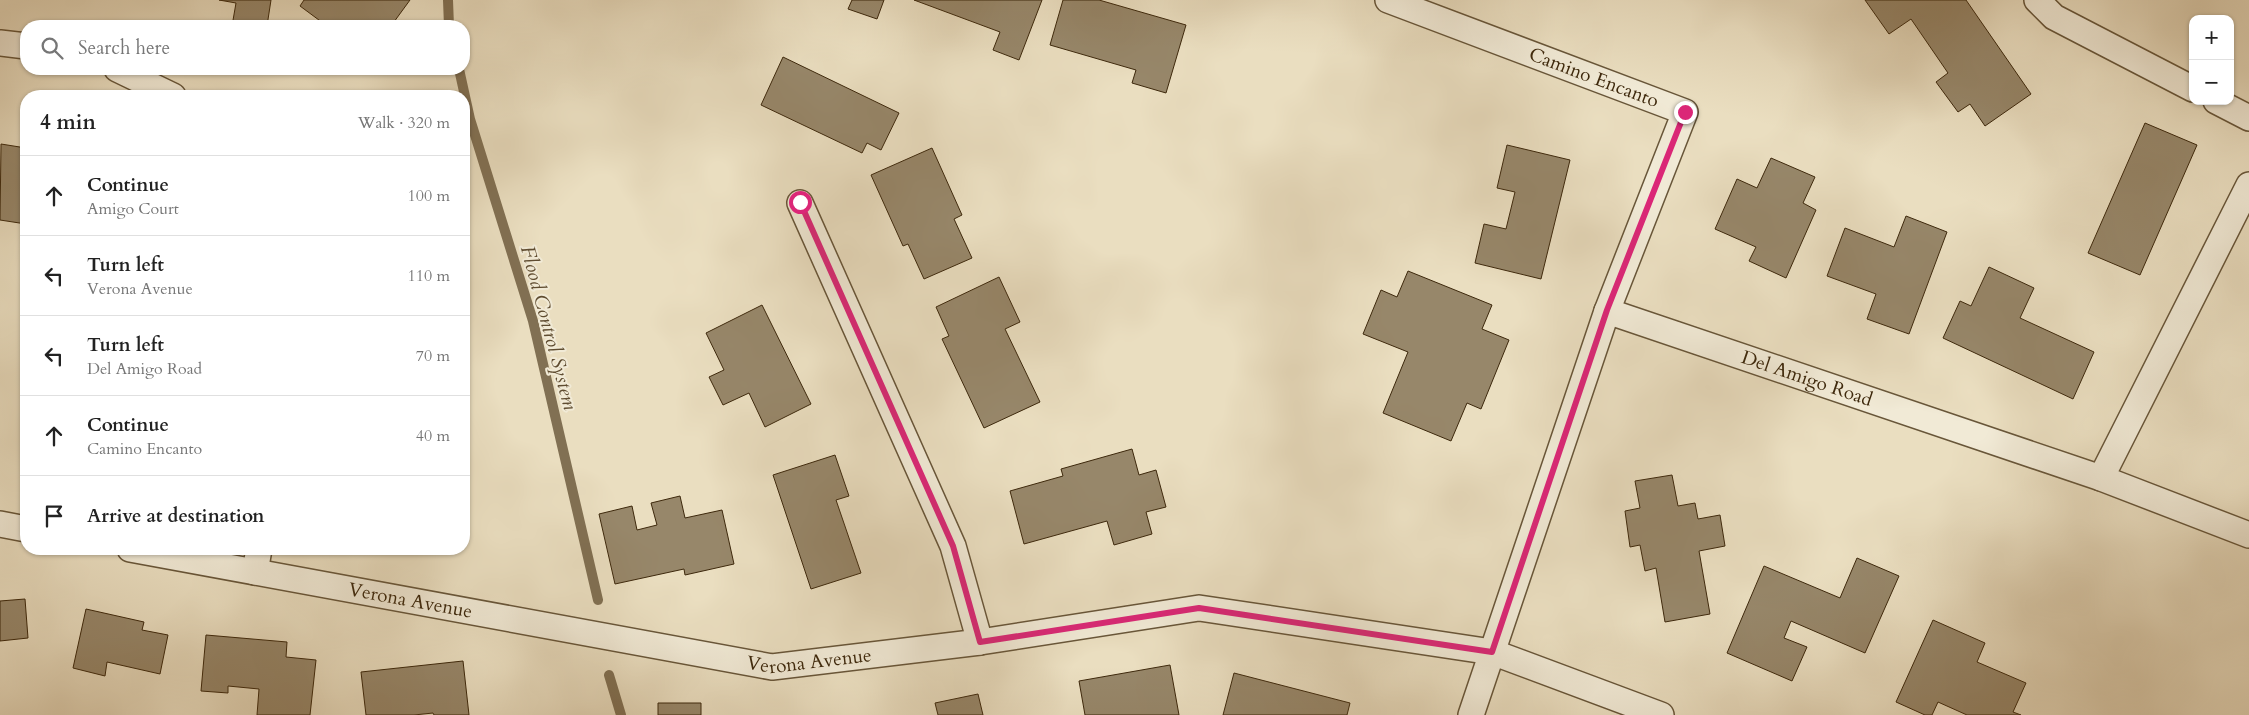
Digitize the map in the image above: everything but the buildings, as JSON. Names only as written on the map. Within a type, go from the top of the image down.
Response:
[{"type":"street","name":"Camino Encanto","points":[[1388,0],[1685,112],[1607,310]]},
{"type":"street","points":[[2037,0],[2054,17],[2189,87]]},
{"type":"street","points":[[0,42],[20,45]]},
{"type":"street","points":[[129,75],[161,90]]},
{"type":"street","points":[[2224,105],[2249,118]]},
{"type":"street","points":[[2100,478],[2249,185]]},
{"type":"street","points":[[800,202],[953,546],[980,642]]},
{"type":"street","name":"Del Amigo Road","points":[[1607,310],[2100,478],[2249,535]]},
{"type":"street","points":[[1471,715],[1607,310]]},
{"type":"street","points":[[0,524],[20,528]]},
{"type":"street","name":"Verona Avenue","points":[[194,555],[257,561],[772,667],[980,642],[1199,608],[1492,652],[1661,715]]},
{"type":"waterway","name":"Flood Control System","points":[[448,0],[449,20]]},
{"type":"waterway","name":"Flood Control System","points":[[460,75],[464,90]]},
{"type":"waterway","name":"Flood Control System","points":[[470,119],[533,321],[598,600]]},
{"type":"waterway","name":"Flood Control System","points":[[609,675],[621,715]]},
{"type":"route","points":[[800,202],[953,546],[980,642],[1199,608],[1492,652],[1607,310],[1685,112]]}]
